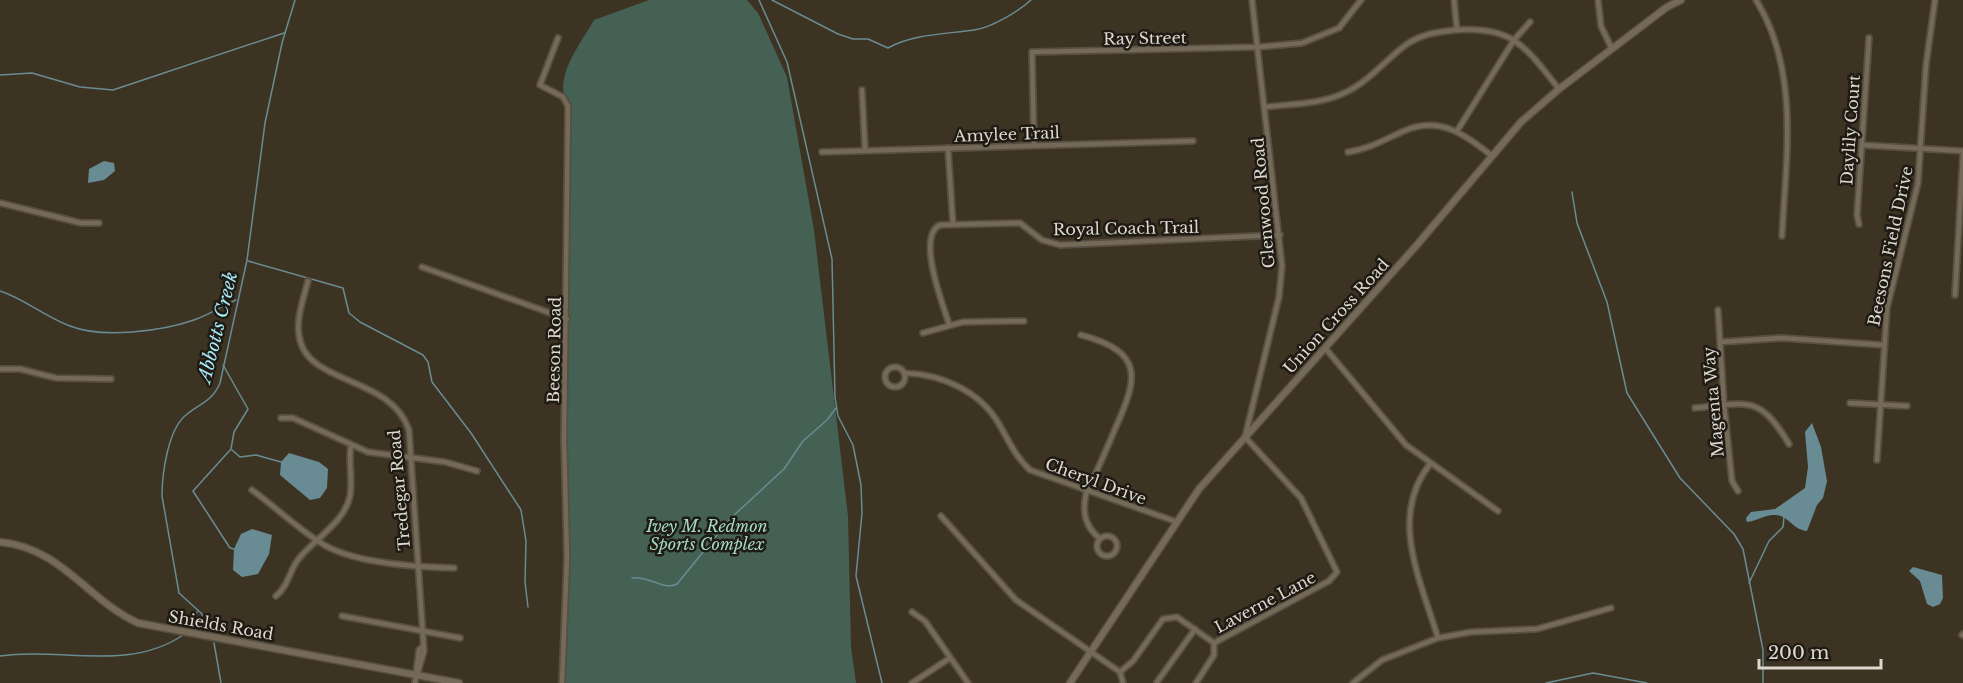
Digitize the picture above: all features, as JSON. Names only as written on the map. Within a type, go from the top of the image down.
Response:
[{"type":"main road","name":"Union Cross Road","points":[[1667,7],[1673,0]]},
{"type":"main road","name":"Union Cross Road","points":[[1070,683],[1199,489],[1326,349],[1521,122],[1559,89],[1667,7],[1681,0]]},
{"type":"main road","name":"Shields Road","points":[[0,542],[31,550],[55,562],[119,613],[138,623],[459,683]]},
{"type":"street","name":"Glenwood Road","points":[[1245,437],[1279,297],[1282,266],[1266,107],[1252,0]]},
{"type":"street","points":[[1351,0],[1359,2]]},
{"type":"street","points":[[1454,0],[1457,30]]},
{"type":"street","points":[[1598,0],[1601,26],[1612,49]]},
{"type":"street","points":[[1756,0],[1778,45],[1787,88],[1782,236]]},
{"type":"street","name":"Beesons Field Drive","points":[[1877,460],[1882,345],[1889,293],[1918,183],[1926,65],[1935,0]]},
{"type":"street","name":"Ray Street","points":[[1034,144],[1032,52],[1258,47],[1302,43],[1323,36],[1343,24],[1359,2]]},
{"type":"street","points":[[1457,131],[1514,40],[1530,22]]},
{"type":"street","points":[[1266,107],[1336,97],[1360,83],[1417,39],[1433,33],[1457,30],[1490,30],[1514,40],[1531,54],[1559,89]]},
{"type":"street","name":"Beeson Road","points":[[558,38],[540,85],[562,95],[568,106],[564,438],[567,561],[562,683]]},
{"type":"street","name":"Daylily Court","points":[[1859,224],[1857,215],[1869,38]]},
{"type":"street","points":[[862,90],[865,149]]},
{"type":"street","points":[[1348,152],[1374,147],[1403,131],[1420,126],[1438,125],[1457,131],[1492,156]]},
{"type":"street","name":"Amylee Trail","points":[[822,152],[1193,141]]},
{"type":"street","points":[[1862,145],[1963,153],[1954,295]]},
{"type":"street","points":[[948,148],[953,224],[935,227],[931,246],[932,267],[949,324]]},
{"type":"street","points":[[0,203],[81,223],[99,224]]},
{"type":"street","name":"Royal Coach Trail","points":[[953,224],[1020,224],[1042,240],[1060,245],[1280,235]]},
{"type":"street","points":[[422,267],[567,319]]},
{"type":"street","name":"Tredegar Road","points":[[308,280],[298,329],[304,351],[320,367],[392,402],[407,423],[422,631],[422,647],[419,650],[416,683]]},
{"type":"street","name":"Magenta Way","points":[[1718,310],[1732,481],[1738,491]]},
{"type":"street","points":[[923,333],[949,324],[1024,321]]},
{"type":"street","points":[[1081,335],[1102,341],[1118,351],[1127,362],[1132,384],[1131,395],[1088,491],[1083,508],[1092,532],[1100,539]]},
{"type":"street","points":[[1720,342],[1782,338],[1882,345]]},
{"type":"street","points":[[1326,349],[1365,394],[1395,434],[1430,464],[1498,511]]},
{"type":"street","points":[[891,368],[900,368],[904,373],[905,379],[898,386],[892,386],[887,382],[886,372],[891,368]]},
{"type":"street","points":[[0,369],[20,369],[56,378],[111,379]]},
{"type":"street","name":"Cheryl Drive","points":[[904,373],[940,380],[972,394],[988,409],[1016,456],[1026,466],[1044,476],[1177,522]]},
{"type":"street","points":[[1850,403],[1907,406]]},
{"type":"street","points":[[1695,408],[1749,405],[1766,410],[1789,444]]},
{"type":"street","points":[[281,418],[293,418],[368,452],[445,462],[477,471]]},
{"type":"street","name":"Laverne Lane","points":[[1214,643],[1329,581],[1337,574],[1328,549],[1301,498],[1245,437]]},
{"type":"street","points":[[276,596],[287,584],[296,563],[346,508],[351,486],[351,445]]},
{"type":"street","points":[[1430,464],[1417,486],[1411,503],[1408,533],[1438,638]]},
{"type":"street","points":[[252,490],[316,539],[347,554],[418,567],[454,568]]},
{"type":"street","points":[[941,516],[1016,600],[1120,672],[1123,683]]},
{"type":"street","points":[[1109,536],[1114,539],[1117,545],[1113,554],[1101,554],[1097,544],[1100,539],[1109,536]]},
{"type":"street","points":[[1353,683],[1394,653],[1438,638],[1471,632],[1537,629],[1611,608]]},
{"type":"street","points":[[912,612],[925,621],[968,683]]},
{"type":"street","points":[[342,616],[460,638]]},
{"type":"street","points":[[1120,672],[1133,661],[1163,619],[1177,617],[1214,643],[1214,655],[1196,683]]},
{"type":"street","points":[[1157,682],[1195,629]]},
{"type":"street","points":[[912,683],[950,657]]},
{"type":"green space","name":"Ivey M. Redmon Sports Complex","points":[[649,0],[747,0],[758,13],[787,77],[814,230],[848,516],[851,647],[856,683],[562,683],[567,558],[564,438],[568,106],[563,84],[575,51],[594,20]]},
{"type":"water","points":[[104,161],[114,163],[115,171],[104,180],[88,183],[89,169]]},
{"type":"water","points":[[1812,423],[1821,447],[1827,481],[1823,498],[1817,505],[1807,531],[1776,515],[1747,522],[1746,518],[1751,512],[1775,509],[1805,488],[1808,467],[1805,432]]},
{"type":"water","points":[[289,453],[319,462],[328,469],[327,488],[320,498],[310,500],[280,475],[281,462]]},
{"type":"water","points":[[252,529],[272,535],[269,554],[258,574],[242,577],[233,570],[234,549],[241,534]]},
{"type":"water","points":[[1913,567],[1942,575],[1943,598],[1940,604],[1933,607],[1927,604],[1920,581],[1909,571]]},
{"type":"waterway","name":"Abbotts Creek","points":[[213,630],[201,613],[179,593],[162,496],[163,476],[167,452],[175,430],[186,415],[209,398],[220,383],[247,260],[265,123],[282,43],[295,0]]},
{"type":"waterway","points":[[759,0],[787,62],[832,259],[835,397],[838,416],[853,445],[861,485],[862,513],[856,576],[882,683]]},
{"type":"waterway","points":[[772,0],[838,34],[853,39],[868,39],[888,48],[919,37],[981,29],[1004,18],[1031,0]]},
{"type":"waterway","points":[[0,75],[32,73],[80,87],[113,90],[284,33]]},
{"type":"waterway","points":[[1572,192],[1577,223],[1607,302],[1627,393],[1680,478],[1734,534],[1743,549],[1763,650],[1763,683]]},
{"type":"waterway","points":[[248,261],[343,288],[349,313],[360,322],[423,355],[428,362],[432,382],[471,433],[521,510],[526,541],[525,582],[528,607]]},
{"type":"waterway","points":[[0,291],[70,326],[83,330],[115,333],[181,324],[200,318],[236,300]]},
{"type":"waterway","points":[[223,365],[248,409],[234,432],[231,449],[193,491],[230,548],[234,549]]},
{"type":"waterway","points":[[632,578],[667,586],[677,584],[731,518],[784,469],[803,441],[827,420],[836,408]]},
{"type":"waterway","points":[[232,450],[240,457],[256,455],[281,462]]},
{"type":"waterway","points":[[1749,583],[1769,541],[1783,527],[1784,517]]},
{"type":"waterway","points":[[187,629],[197,612]]},
{"type":"waterway","points":[[0,656],[23,654],[117,656],[140,653],[162,646],[183,635]]},
{"type":"waterway","name":"Abbotts Creek","points":[[214,643],[221,683]]},
{"type":"waterway","points":[[1546,683],[1593,673],[1647,683]]}]
